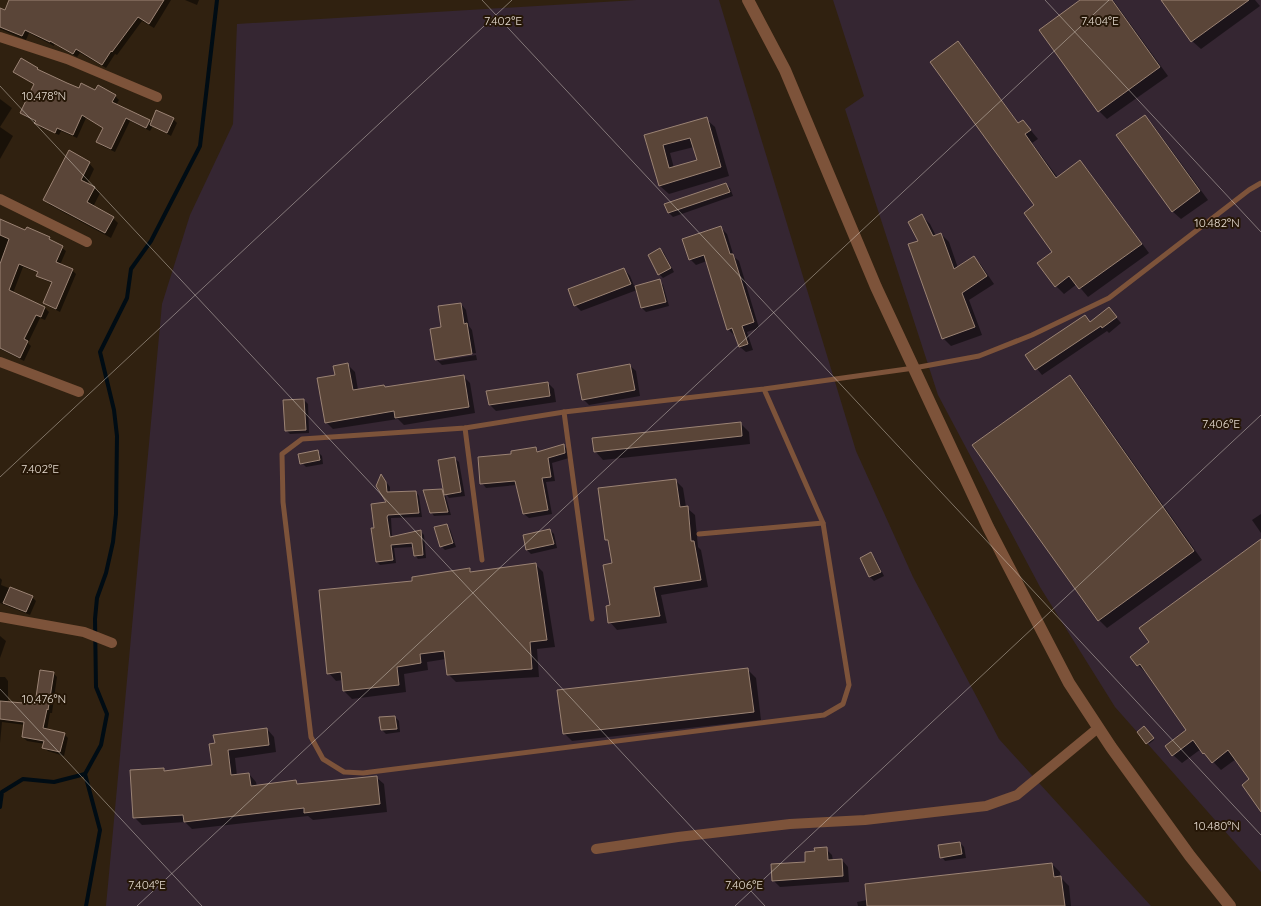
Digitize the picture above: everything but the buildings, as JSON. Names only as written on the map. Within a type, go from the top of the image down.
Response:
[{"type":"street","points":[[748,0],[785,70],[876,287],[988,527],[1069,683],[1098,728],[1190,856],[1230,906]]},
{"type":"street","points":[[0,37],[67,59],[158,96]]},
{"type":"street","points":[[0,200],[87,242]]},
{"type":"street","points":[[0,362],[79,392]]},
{"type":"street","points":[[0,617],[84,632],[112,643]]},
{"type":"street","points":[[596,849],[790,824],[865,820],[986,806],[1017,795],[1098,728]]},
{"type":"lane","points":[[764,389],[823,523],[849,685],[843,704],[824,715],[363,773],[344,772],[323,759],[311,737],[283,502],[282,454],[302,439],[465,428],[564,412],[764,389],[914,368],[979,356],[1032,335],[1109,298],[1249,190],[1261,183]]},
{"type":"lane","points":[[564,412],[592,619]]},
{"type":"lane","points":[[465,428],[482,560]]},
{"type":"lane","points":[[700,534],[823,523]]},
{"type":"shaded area","points":[[636,0],[719,0],[856,451],[913,577],[999,739],[1151,906],[106,906],[162,304],[190,215],[233,124],[237,24]]},
{"type":"shaded area","points":[[833,0],[1261,0],[1261,872],[1115,707],[1040,587],[938,395],[845,109],[864,96]]},
{"type":"waterway","points":[[0,807],[2,792],[23,779],[54,782],[85,774],[101,745],[107,714],[96,687],[95,619],[97,598],[106,573],[113,542],[116,514],[117,436],[114,410],[100,352],[127,298],[131,269],[151,241],[200,146],[217,0]]},
{"type":"waterway","points":[[85,774],[100,830],[86,906]]}]
